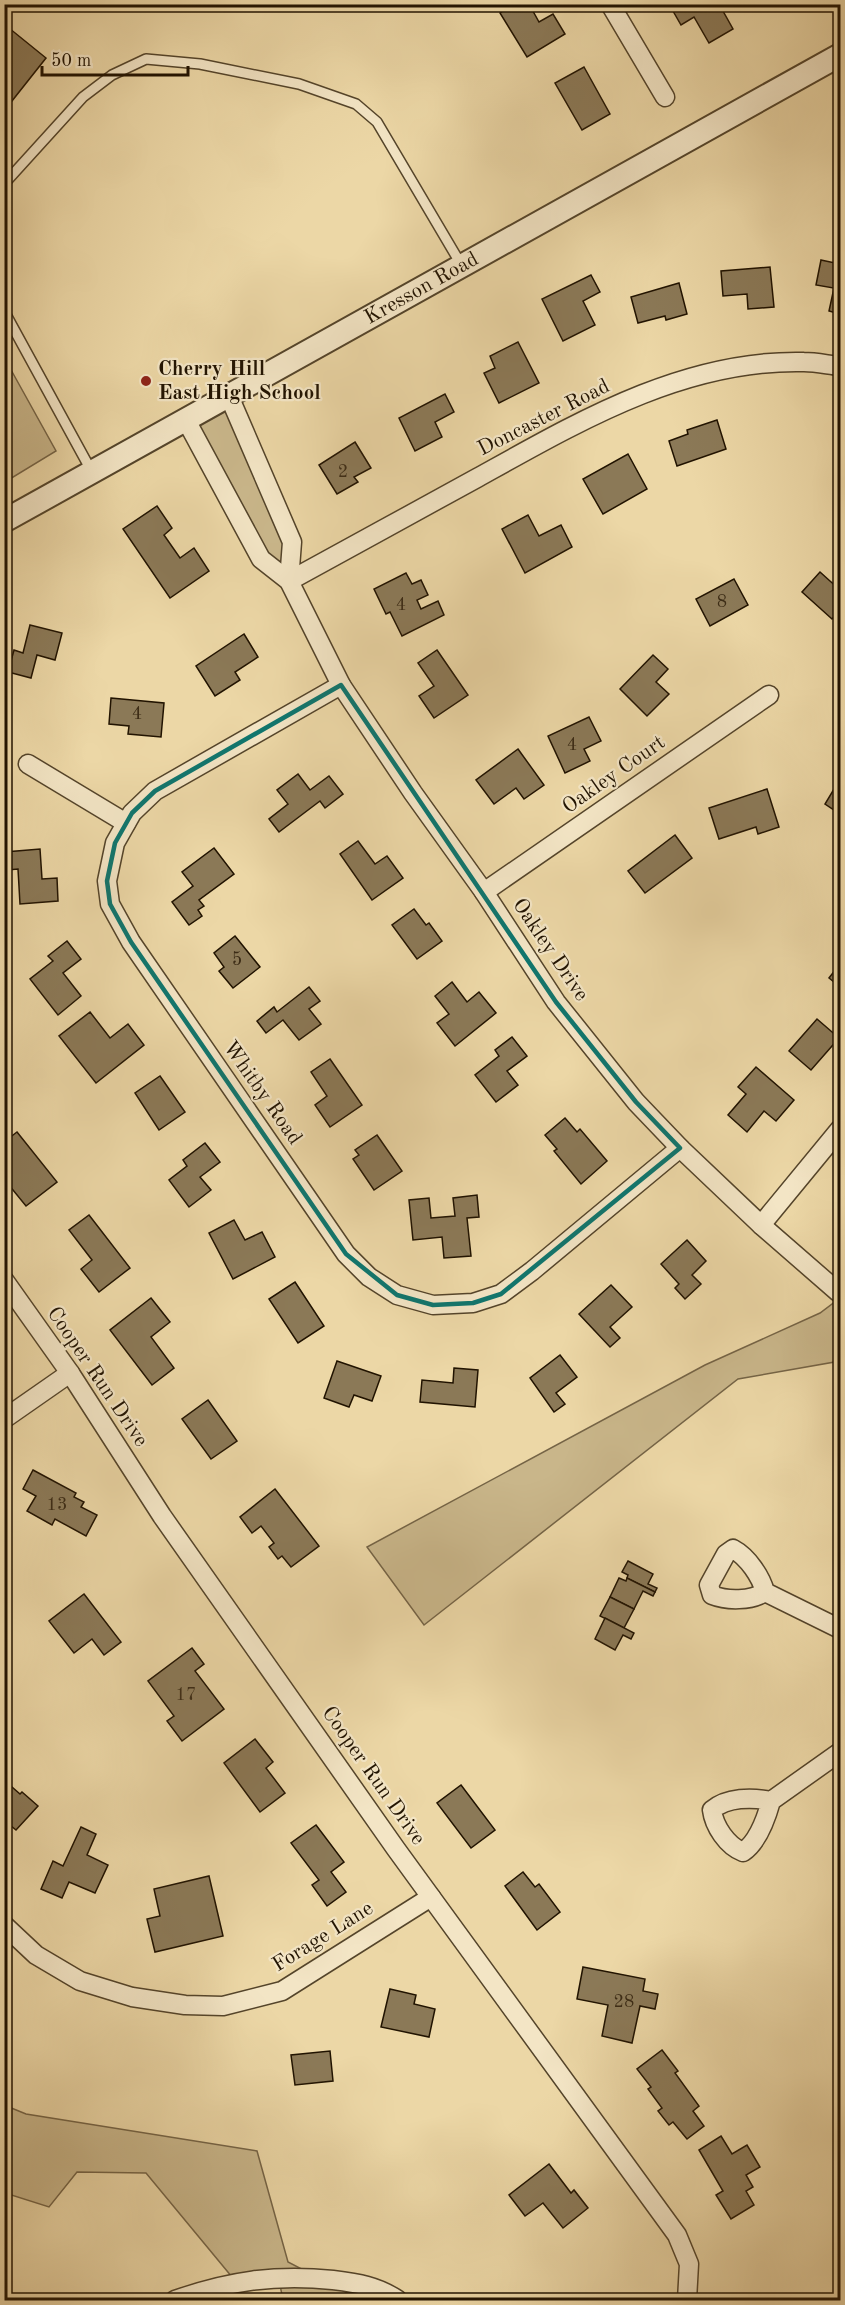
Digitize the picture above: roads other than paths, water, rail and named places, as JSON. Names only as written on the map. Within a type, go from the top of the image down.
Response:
[{"type":"street","points":[[610,4],[665,97]]},
{"type":"street","name":"Kresson Road","points":[[4,521],[840,57]]},
{"type":"street","name":"Doncaster Road","points":[[289,581],[572,425],[636,395],[688,379],[748,366],[804,362],[840,366]]},
{"type":"street","points":[[229,396],[292,542],[289,581]]},
{"type":"street","points":[[186,420],[261,559],[289,581]]},
{"type":"street","name":"Oakley Drive","points":[[289,581],[341,685],[413,793],[484,892],[556,1002],[636,1102],[680,1148],[761,1225],[838,1292]]},
{"type":"street","name":"Whitby Road","points":[[341,685],[155,791],[132,813],[115,843],[107,881],[110,904],[131,942],[346,1254],[369,1277],[397,1295],[434,1305],[473,1303],[501,1294],[532,1271],[680,1148]]},
{"type":"street","name":"Oakley Court","points":[[484,892],[769,695]]},
{"type":"street","points":[[28,764],[126,823]]},
{"type":"street","points":[[761,1225],[840,1129]]},
{"type":"street","name":"Cooper Run Drive","points":[[4,1280],[70,1373],[162,1516],[431,1897],[677,2235],[689,2264],[687,2301]]},
{"type":"street","points":[[4,1419],[70,1373]]},
{"type":"street","points":[[765,1592],[840,1629]]},
{"type":"street","points":[[771,1801],[840,1752]]},
{"type":"street","name":"Forage Lane","points":[[4,1925],[36,1955],[80,1981],[132,1997],[185,2005],[224,2006],[282,1990],[431,1897]]},
{"type":"street","points":[[175,2301],[218,2286],[265,2278],[298,2276],[364,2284],[383,2291],[398,2301]]},
{"type":"lane","points":[[4,184],[83,97],[112,75],[146,59],[200,64],[299,84],[356,104],[377,122],[462,266]]},
{"type":"lane","points":[[4,311],[92,473]]},
{"type":"place","name":"Cherry Hill East High School","points":[[146,381]]}]
